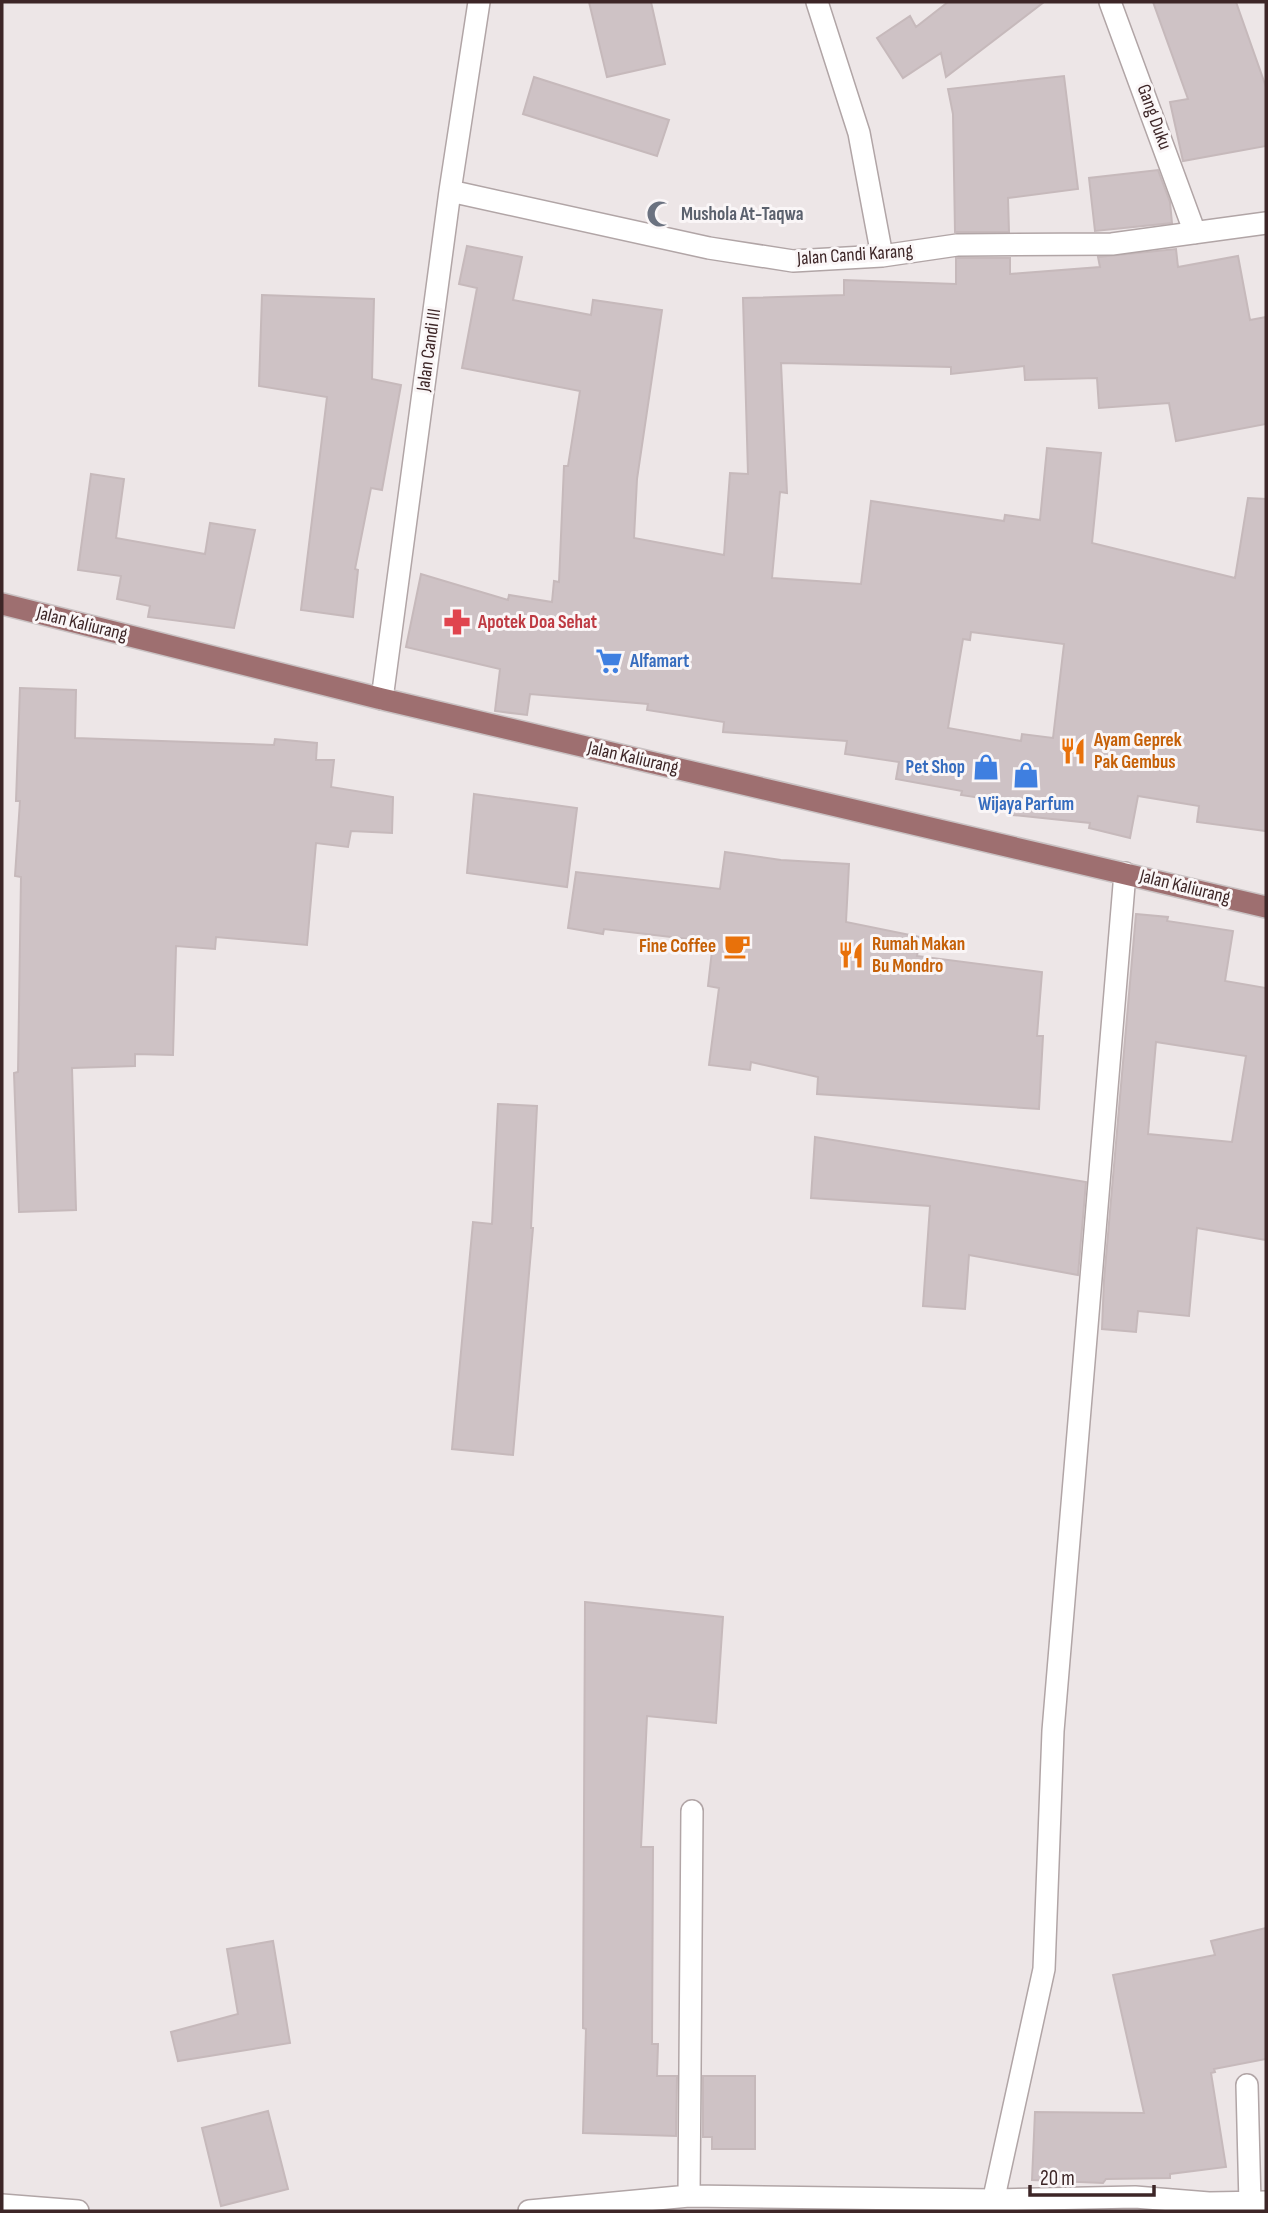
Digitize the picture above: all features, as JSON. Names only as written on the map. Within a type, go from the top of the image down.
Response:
[{"type":"main road","name":"Jalan Kaliurang","points":[[2,604],[382,699],[1266,907]]},
{"type":"street","name":"Jalan Candi III","points":[[382,699],[450,191],[479,2]]},
{"type":"street","points":[[817,2],[859,133],[882,256]]},
{"type":"street","name":"Gang Duku","points":[[1110,2],[1195,233]]},
{"type":"street","name":"Jalan Candi Karang","points":[[450,191],[709,248],[793,261],[882,256],[957,245],[1112,244],[1266,223]]},
{"type":"street","points":[[992,2206],[1044,1969],[1053,1731],[1125,873]]},
{"type":"street","points":[[689,2196],[692,1811]]},
{"type":"street","points":[[529,2211],[689,2196],[992,2206],[1135,2197],[1228,2207],[1258,2203],[1247,2085]]},
{"type":"street","points":[[2,2205],[78,2211]]},
{"type":"building","points":[[589,2],[651,2],[665,64],[607,77]]},
{"type":"building","points":[[948,2],[1044,2],[946,77],[941,53],[903,78],[877,38],[910,16],[916,27]]},
{"type":"building","points":[[1153,2],[1236,2],[1266,87],[1266,146],[1183,161],[1170,102],[1188,99]]},
{"type":"building","points":[[1064,76],[1078,189],[1008,198],[1009,232],[955,232],[953,114],[948,89]]},
{"type":"building","points":[[534,77],[669,120],[657,156],[523,114]]},
{"type":"building","points":[[1158,170],[1170,202],[1172,223],[1095,231],[1089,178]]},
{"type":"building","points":[[467,246],[522,257],[513,300],[591,315],[593,300],[662,310],[637,479],[634,538],[724,555],[730,473],[748,474],[743,298],[844,295],[844,280],[956,284],[956,258],[1010,258],[1010,274],[1100,267],[1098,257],[1176,249],[1178,267],[1238,256],[1250,320],[1266,317],[1266,424],[1176,441],[1169,403],[1099,408],[1097,378],[1025,380],[1024,366],[951,374],[951,367],[781,363],[787,493],[780,492],[772,578],[861,584],[871,501],[1004,521],[1005,515],[1040,520],[1047,448],[1101,453],[1092,543],[1235,578],[1248,498],[1266,499],[1266,831],[1197,822],[1199,806],[1138,796],[1130,838],[1089,828],[1090,823],[1013,815],[1014,803],[961,795],[962,791],[896,779],[899,762],[845,754],[847,741],[723,732],[724,722],[647,710],[648,704],[530,694],[527,715],[495,711],[500,669],[406,647],[421,574],[508,600],[509,595],[552,602],[554,581],[559,582],[564,466],[568,466],[580,391],[462,368],[477,288],[459,284]],"holes":[[[971,632],[1064,644],[1053,738],[1022,734],[1021,741],[948,728],[963,639],[970,640]]]},
{"type":"building","points":[[262,295],[374,299],[372,379],[401,385],[382,490],[371,488],[355,569],[358,570],[353,617],[301,610],[327,397],[259,386]]},
{"type":"building","points":[[91,474],[124,479],[116,538],[205,554],[210,523],[255,530],[234,628],[148,617],[150,606],[117,599],[121,576],[78,570]]},
{"type":"building","points":[[20,688],[76,690],[75,738],[274,745],[275,739],[317,743],[316,760],[334,760],[331,787],[393,797],[392,833],[351,831],[348,847],[316,843],[307,945],[216,937],[215,949],[176,946],[173,1055],[135,1054],[135,1066],[72,1068],[76,1210],[19,1212],[14,1073],[18,1072],[21,877],[15,876],[20,801],[16,801]]},
{"type":"building","points":[[474,794],[577,808],[567,887],[467,873]]},
{"type":"building","points":[[725,852],[781,860],[849,864],[846,922],[920,937],[917,956],[1042,972],[1037,1036],[1043,1036],[1039,1109],[817,1094],[818,1077],[751,1062],[750,1070],[709,1065],[719,988],[708,986],[713,942],[604,929],[603,934],[568,928],[576,872],[720,889]]},
{"type":"building","points":[[1136,914],[1168,917],[1167,921],[1233,931],[1225,981],[1266,988],[1266,1240],[1197,1228],[1189,1316],[1138,1311],[1136,1332],[1102,1329]],"holes":[[[1156,1042],[1246,1056],[1232,1142],[1148,1134]]]},
{"type":"building","points":[[498,1104],[537,1106],[533,1228],[513,1455],[452,1449],[473,1222],[492,1224]]},
{"type":"building","points":[[815,1137],[1086,1182],[1078,1275],[969,1255],[965,1309],[923,1306],[930,1206],[811,1198]]},
{"type":"building","points":[[585,1602],[723,1617],[716,1723],[647,1716],[641,1847],[653,1847],[652,2044],[658,2044],[657,2076],[677,2076],[676,2136],[583,2133],[586,2029],[583,2028]]},
{"type":"building","points":[[1266,1928],[1266,2059],[1214,2069],[1215,2072],[1211,2073],[1226,2167],[1170,2174],[1170,2178],[1106,2179],[1103,2183],[1032,2180],[1035,2112],[1144,2113],[1113,1975],[1215,1955],[1211,1941]]},
{"type":"building","points":[[273,1941],[290,2043],[178,2061],[171,2032],[238,2014],[227,1949]]},
{"type":"building","points":[[703,2076],[755,2076],[755,2149],[712,2149],[712,2137],[703,2137]]},
{"type":"building","points":[[268,2111],[288,2189],[221,2206],[202,2128]]},
{"type":"place","name":"Mushola At-Taqwa","points":[[660,214]]},
{"type":"place","name":"Apotek Doa Sehat","points":[[457,622]]},
{"type":"place","name":"Alfamart","points":[[609,661]]},
{"type":"place","name":"Ayam Geprek Pak Gembus","points":[[1073,751]]},
{"type":"place","name":"Pet Shop","points":[[986,767]]},
{"type":"place","name":"Wijaya Parfum","points":[[1026,775]]},
{"type":"place","name":"Fine Coffee","points":[[737,946]]},
{"type":"place","name":"Rumah Makan Bu Mondro","points":[[851,955]]}]
